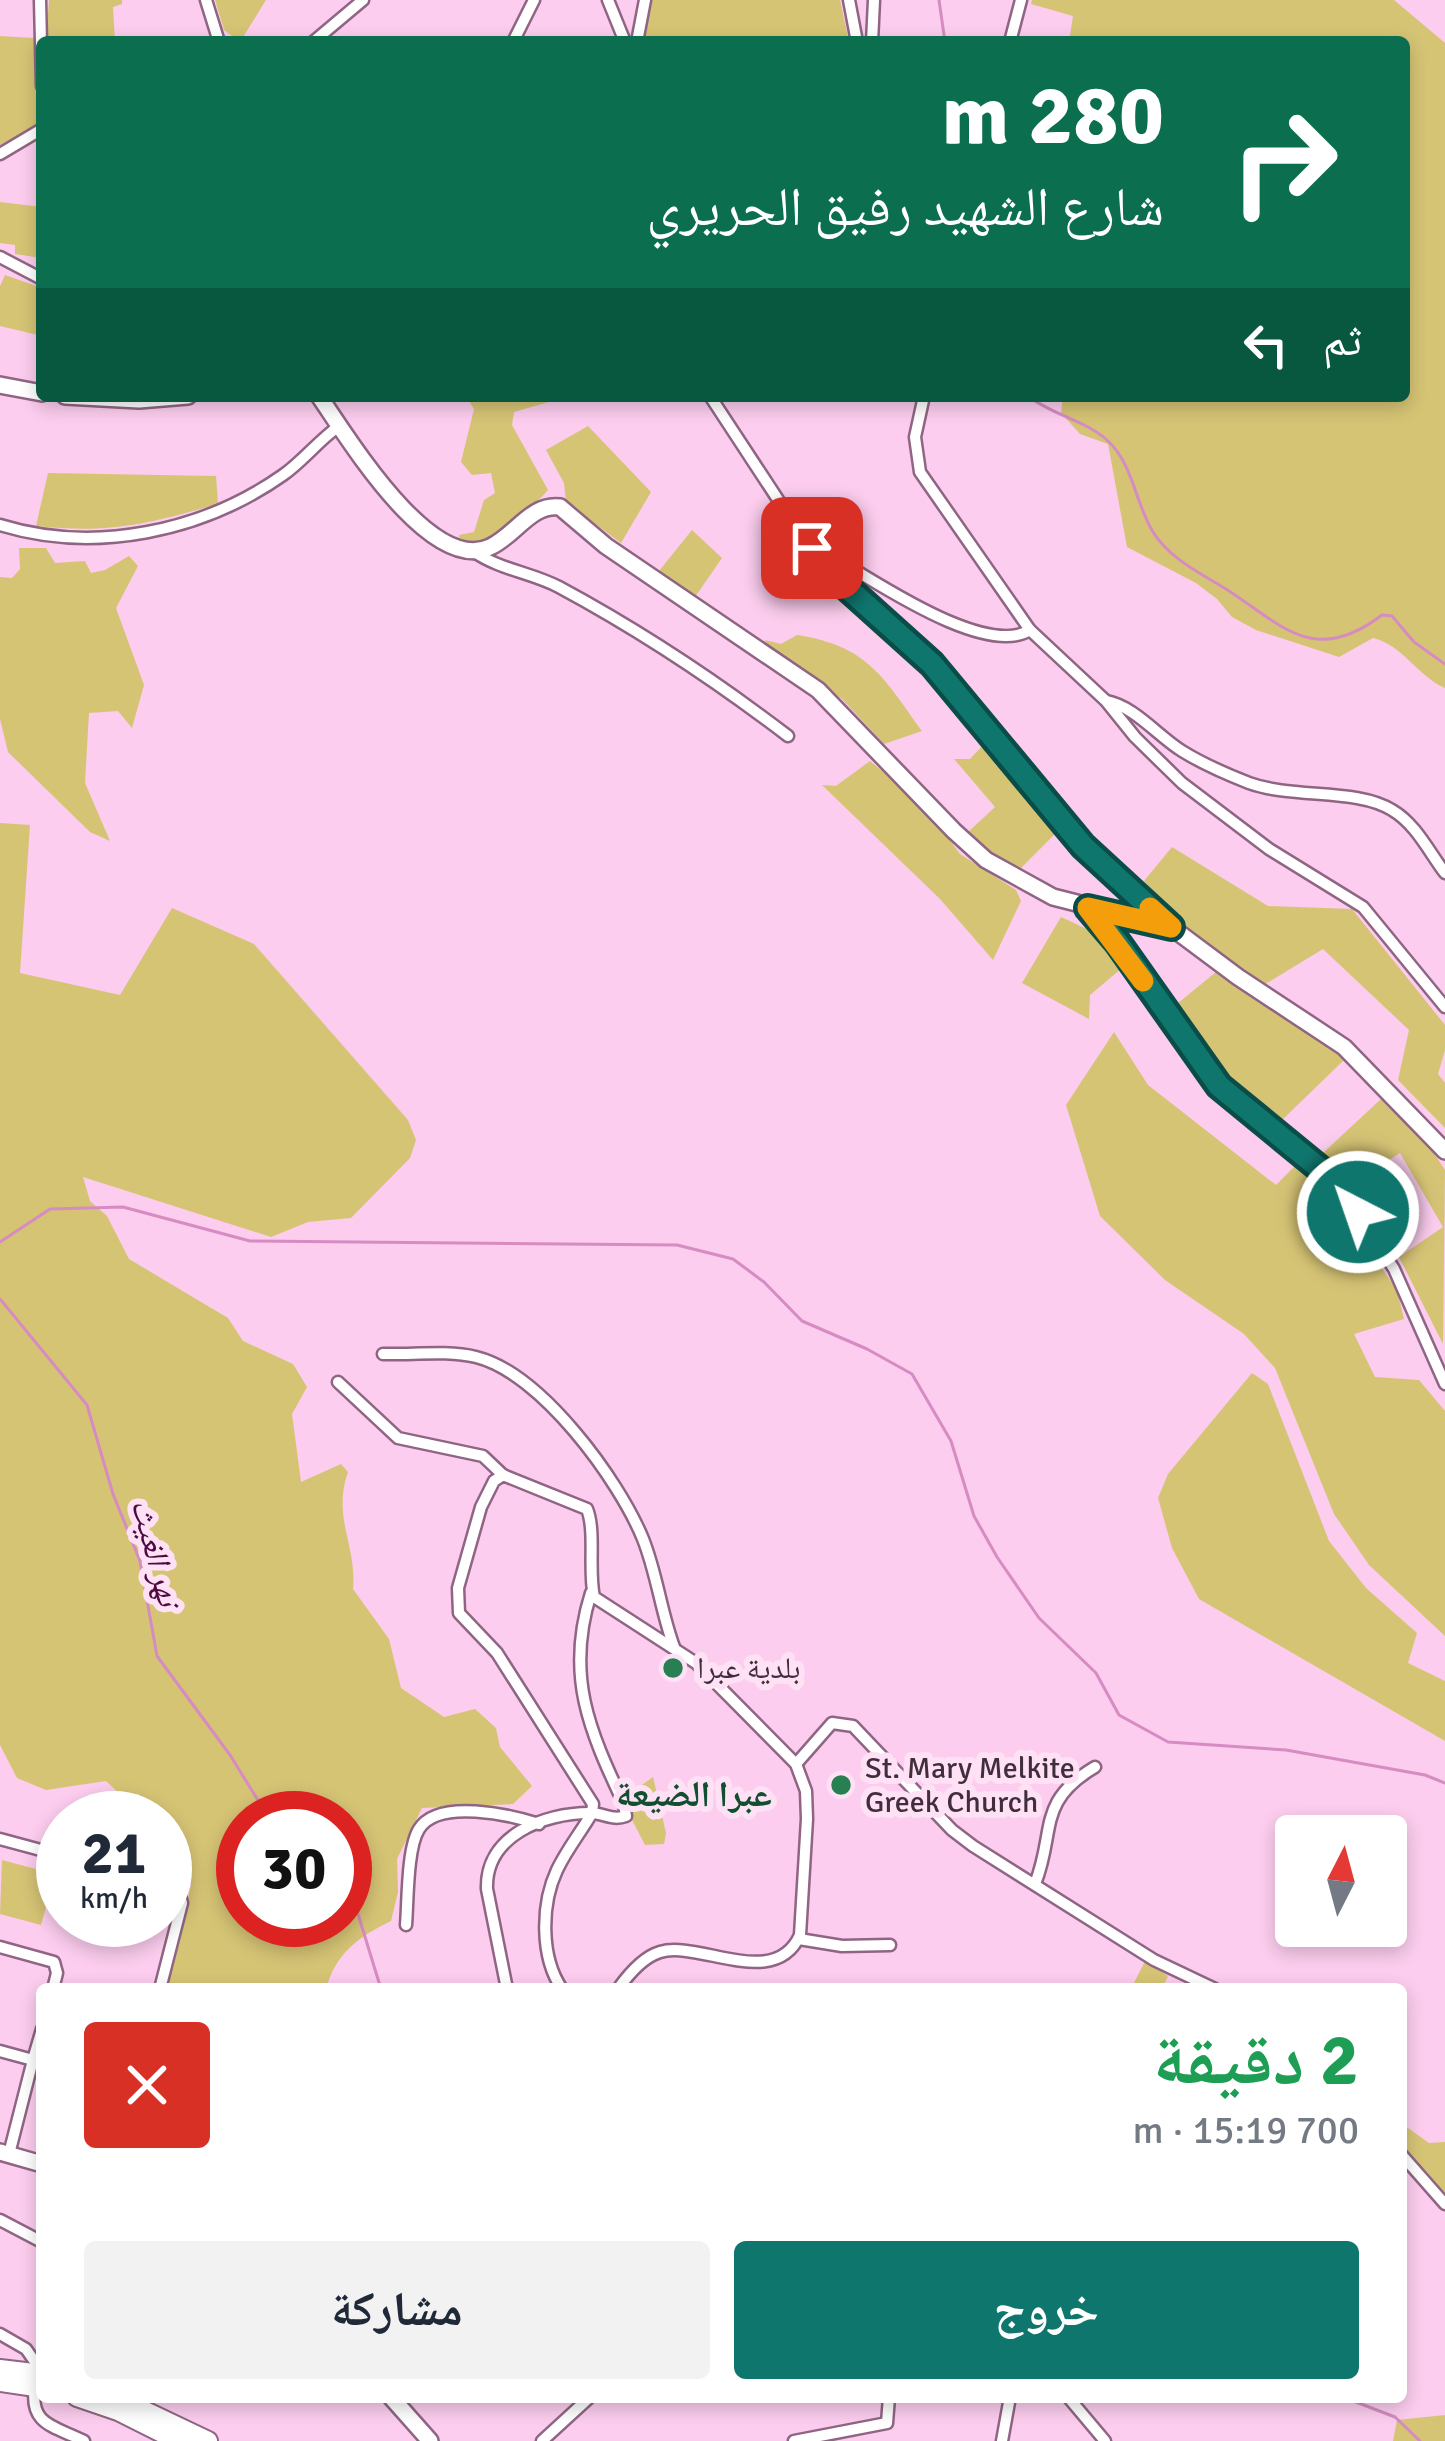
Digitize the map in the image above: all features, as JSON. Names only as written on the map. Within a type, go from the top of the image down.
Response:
[{"type":"main road","points":[[0,2369],[36,2379]]},
{"type":"main road","points":[[0,2382],[36,2380]]},
{"type":"main road","points":[[95,2403],[178,2441]]},
{"type":"main road","points":[[128,2403],[208,2441]]},
{"type":"street","points":[[40,0],[41,36]]},
{"type":"street","points":[[206,0],[217,36]]},
{"type":"street","points":[[320,36],[363,0]]},
{"type":"street","points":[[517,36],[534,0]]},
{"type":"street","points":[[608,0],[623,36]]},
{"type":"street","points":[[638,36],[645,0]]},
{"type":"street","points":[[849,0],[855,36]]},
{"type":"street","points":[[872,36],[874,0]]},
{"type":"street","points":[[1012,36],[1021,0]]},
{"type":"street","points":[[0,154],[36,133]]},
{"type":"street","points":[[0,256],[36,276]]},
{"type":"street","points":[[0,385],[36,392]]},
{"type":"street","points":[[323,402],[367,465],[417,521],[453,547],[544,580],[632,628],[788,736]]},
{"type":"street","points":[[714,402],[794,524],[843,584],[932,664],[1083,846],[1171,927],[1344,1047],[1445,1151]]},
{"type":"street","points":[[923,402],[915,437],[920,472],[1030,630],[1202,800],[1269,850],[1363,907],[1445,1006]]},
{"type":"street","points":[[0,525],[55,538],[90,540],[172,526],[214,511],[282,476],[339,426]]},
{"type":"street","points":[[472,551],[495,544],[544,507],[560,507],[607,546],[826,697],[986,860],[1036,890],[1088,908],[1171,927]]},
{"type":"street","points":[[838,574],[853,569],[924,609],[982,632],[1015,637],[1030,630]]},
{"type":"street","points":[[1106,701],[1124,707],[1197,760],[1253,784],[1389,808],[1409,823],[1445,873]]},
{"type":"street","points":[[1088,908],[1219,1086],[1341,1186],[1394,1269],[1445,1384]]},
{"type":"street","points":[[383,1354],[480,1358],[516,1376],[543,1398],[591,1456],[640,1532],[676,1650]]},
{"type":"street","points":[[338,1382],[398,1438],[483,1456],[503,1475],[536,1485],[590,1512],[591,1593],[583,1618],[580,1688],[626,1816],[614,1819],[592,1813],[539,1824],[515,1834],[496,1850],[487,1873],[506,1983]]},
{"type":"street","points":[[503,1475],[494,1481],[481,1507],[458,1588],[459,1613],[496,1653],[590,1793],[592,1813],[556,1871],[549,1893],[548,1947],[560,1983]]},
{"type":"street","points":[[591,1593],[604,1607],[696,1663],[796,1764],[806,1791],[799,1939],[785,1953],[750,1961],[678,1950],[659,1952],[624,1983]]},
{"type":"street","points":[[796,1764],[828,1726],[849,1724],[952,1830],[1154,1960],[1202,1983]]},
{"type":"street","points":[[1035,1884],[1052,1809],[1094,1767]]},
{"type":"street","points":[[406,1925],[414,1840],[423,1823],[466,1811],[539,1824]]},
{"type":"street","points":[[0,1839],[36,1849]]},
{"type":"street","points":[[799,1939],[842,1946],[890,1945]]},
{"type":"street","points":[[0,1947],[54,1962],[53,1983]]},
{"type":"street","points":[[162,1983],[171,1947]]},
{"type":"street","points":[[36,2050],[4,2153],[36,2162]]},
{"type":"street","points":[[0,2051],[33,2060]]},
{"type":"street","points":[[1407,2161],[1445,2204]]},
{"type":"street","points":[[0,2220],[36,2239]]},
{"type":"street","points":[[0,2334],[26,2349],[36,2371]]},
{"type":"street","points":[[37,2403],[36,2415],[84,2441]]},
{"type":"street","points":[[396,2403],[430,2441]]},
{"type":"street","points":[[542,2441],[583,2403]]},
{"type":"street","points":[[888,2441],[889,2403]]},
{"type":"street","points":[[1002,2441],[1009,2403]]},
{"type":"street","points":[[1073,2403],[1105,2441]]},
{"type":"street","points":[[794,2441],[887,2422]]},
{"type":"shaded area","points":[[49,0],[122,0],[113,7],[115,36],[46,36]]},
{"type":"shaded area","points":[[215,0],[266,0],[244,36],[224,30]]},
{"type":"shaded area","points":[[650,0],[840,0],[848,36],[644,36]]},
{"type":"shaded area","points":[[1032,0],[1394,0],[1445,43],[1445,688],[1393,647],[1373,638],[1339,657],[1256,630],[1232,617],[1196,583],[1127,547],[1108,444],[1080,434],[1061,413],[1062,402],[1410,402],[1410,36],[1070,36],[1073,16],[1031,4]]},
{"type":"shaded area","points":[[0,36],[34,38],[36,126],[0,145]]},
{"type":"shaded area","points":[[0,202],[36,206],[36,257],[15,254],[15,245],[0,243]]},
{"type":"shaded area","points":[[5,275],[36,286],[36,335],[0,326],[0,286]]},
{"type":"shaded area","points":[[470,402],[549,402],[514,412],[512,425],[548,490],[497,536],[473,542],[460,540],[459,535],[474,532],[484,500],[495,493],[491,473],[472,475],[461,462],[474,409]]},
{"type":"shaded area","points":[[588,426],[651,492],[621,543],[566,502],[564,483],[546,450]]},
{"type":"shaded area","points":[[48,473],[216,476],[218,504],[128,526],[36,526]]},
{"type":"shaded area","points":[[692,530],[722,558],[695,597],[659,571]]},
{"type":"shaded area","points":[[19,548],[46,548],[55,563],[85,561],[91,573],[129,556],[138,566],[116,608],[144,685],[132,728],[118,711],[89,713],[85,783],[110,841],[90,832],[8,752],[0,719],[0,577],[12,578],[20,569]]},
{"type":"shaded area","points":[[797,635],[841,647],[872,667],[922,731],[884,744],[842,699],[766,646],[765,640],[781,644]]},
{"type":"shaded area","points":[[984,744],[1062,827],[1018,871],[966,834],[995,807],[954,759],[970,759]]},
{"type":"shaded area","points":[[870,761],[922,803],[960,854],[1016,890],[1021,901],[993,960],[940,899],[822,785],[836,786]]},
{"type":"shaded area","points":[[0,823],[30,825],[20,973],[120,995],[172,908],[254,944],[408,1120],[416,1140],[410,1158],[351,1218],[308,1222],[271,1237],[83,1177],[90,1201],[107,1216],[129,1259],[228,1318],[243,1341],[293,1364],[307,1387],[292,1414],[301,1482],[341,1464],[348,1472],[343,1504],[353,1589],[389,1639],[401,1688],[444,1717],[475,1709],[496,1728],[500,1747],[532,1786],[513,1804],[422,1808],[397,1859],[398,1892],[391,1921],[372,1931],[372,1791],[216,1791],[216,1947],[351,1947],[328,1983],[167,1983],[176,1947],[192,1947],[192,1791],[117,1791],[106,1781],[46,1790],[17,1778],[0,1745]]},
{"type":"shaded area","points":[[1172,847],[1268,906],[1352,909],[1445,1025],[1438,1074],[1445,1083],[1445,1128],[1398,1080],[1409,1030],[1323,949],[1262,986],[1193,934],[1144,881]]},
{"type":"shaded area","points":[[1061,917],[1106,942],[1122,968],[1090,995],[1089,1019],[1022,983]]},
{"type":"shaded area","points":[[1216,972],[1321,1037],[1345,1059],[1280,1122],[1209,1061],[1172,1008]]},
{"type":"shaded area","points":[[1114,1032],[1148,1085],[1276,1185],[1297,1164],[1316,1173],[1397,1290],[1404,1319],[1354,1334],[1375,1377],[1419,1380],[1445,1411],[1445,1636],[1369,1565],[1334,1514],[1275,1368],[1244,1334],[1165,1280],[1100,1216],[1066,1105]]},
{"type":"shaded area","points":[[1382,1098],[1425,1140],[1445,1170],[1443,1344],[1399,1257],[1443,1227],[1400,1153],[1353,1183],[1323,1153]]},
{"type":"shaded area","points":[[1252,1373],[1268,1384],[1329,1541],[1366,1588],[1417,1633],[1408,1663],[1445,1681],[1445,1741],[1199,1599],[1172,1548],[1158,1498],[1168,1474]]},
{"type":"shaded area","points":[[653,1777],[666,1833],[664,1844],[645,1845],[631,1818],[628,1795]]},
{"type":"shaded area","points":[[2,1860],[36,1869],[36,1924],[0,1914]]},
{"type":"shaded area","points":[[1145,1961],[1168,1976],[1165,1983],[1134,1983]]},
{"type":"shaded area","points":[[1407,2127],[1429,2143],[1445,2142],[1445,2197],[1407,2153]]},
{"type":"shaded area","points":[[1445,2415],[1445,2441],[1393,2441],[1397,2420]]},
{"type":"waterway","points":[[939,0],[944,36]]},
{"type":"waterway","points":[[1038,402],[1108,441],[1123,461],[1160,542],[1186,565],[1264,616],[1318,639],[1337,638],[1382,615],[1392,616],[1414,642],[1445,664]]},
{"type":"waterway","points":[[0,1242],[50,1209],[123,1207],[250,1241],[677,1245],[733,1259],[764,1282],[802,1321],[912,1374],[951,1441],[974,1516],[997,1557],[1039,1618],[1096,1673],[1119,1715],[1168,1742],[1286,1750],[1425,1775],[1445,1783]]},
{"type":"waterway","name":"نهر الغيث","points":[[0,1299],[87,1405],[113,1494],[140,1561],[157,1656],[252,1791]]},
{"type":"waterway","name":"نهر الغيث","points":[[368,1947],[379,1983]]},
{"type":"waterway","name":"نهر الغيث","points":[[1359,2403],[1395,2417],[1420,2441]]},
{"type":"slow traffic","points":[[1143,981],[1088,908],[1171,927],[1150,908]]},
{"type":"place","name":"بلدية عبرا","points":[[673,1668]]},
{"type":"place","name":"St. Mary Melkite Greek Church","points":[[841,1785]]},
{"type":"district","name":"عبرا الضيعة","points":[[694,1793]]},
{"type":"route","points":[[812,548],[843,584],[932,664],[1083,846],[1171,927],[1088,908],[1219,1086],[1341,1186],[1358,1212]]}]
